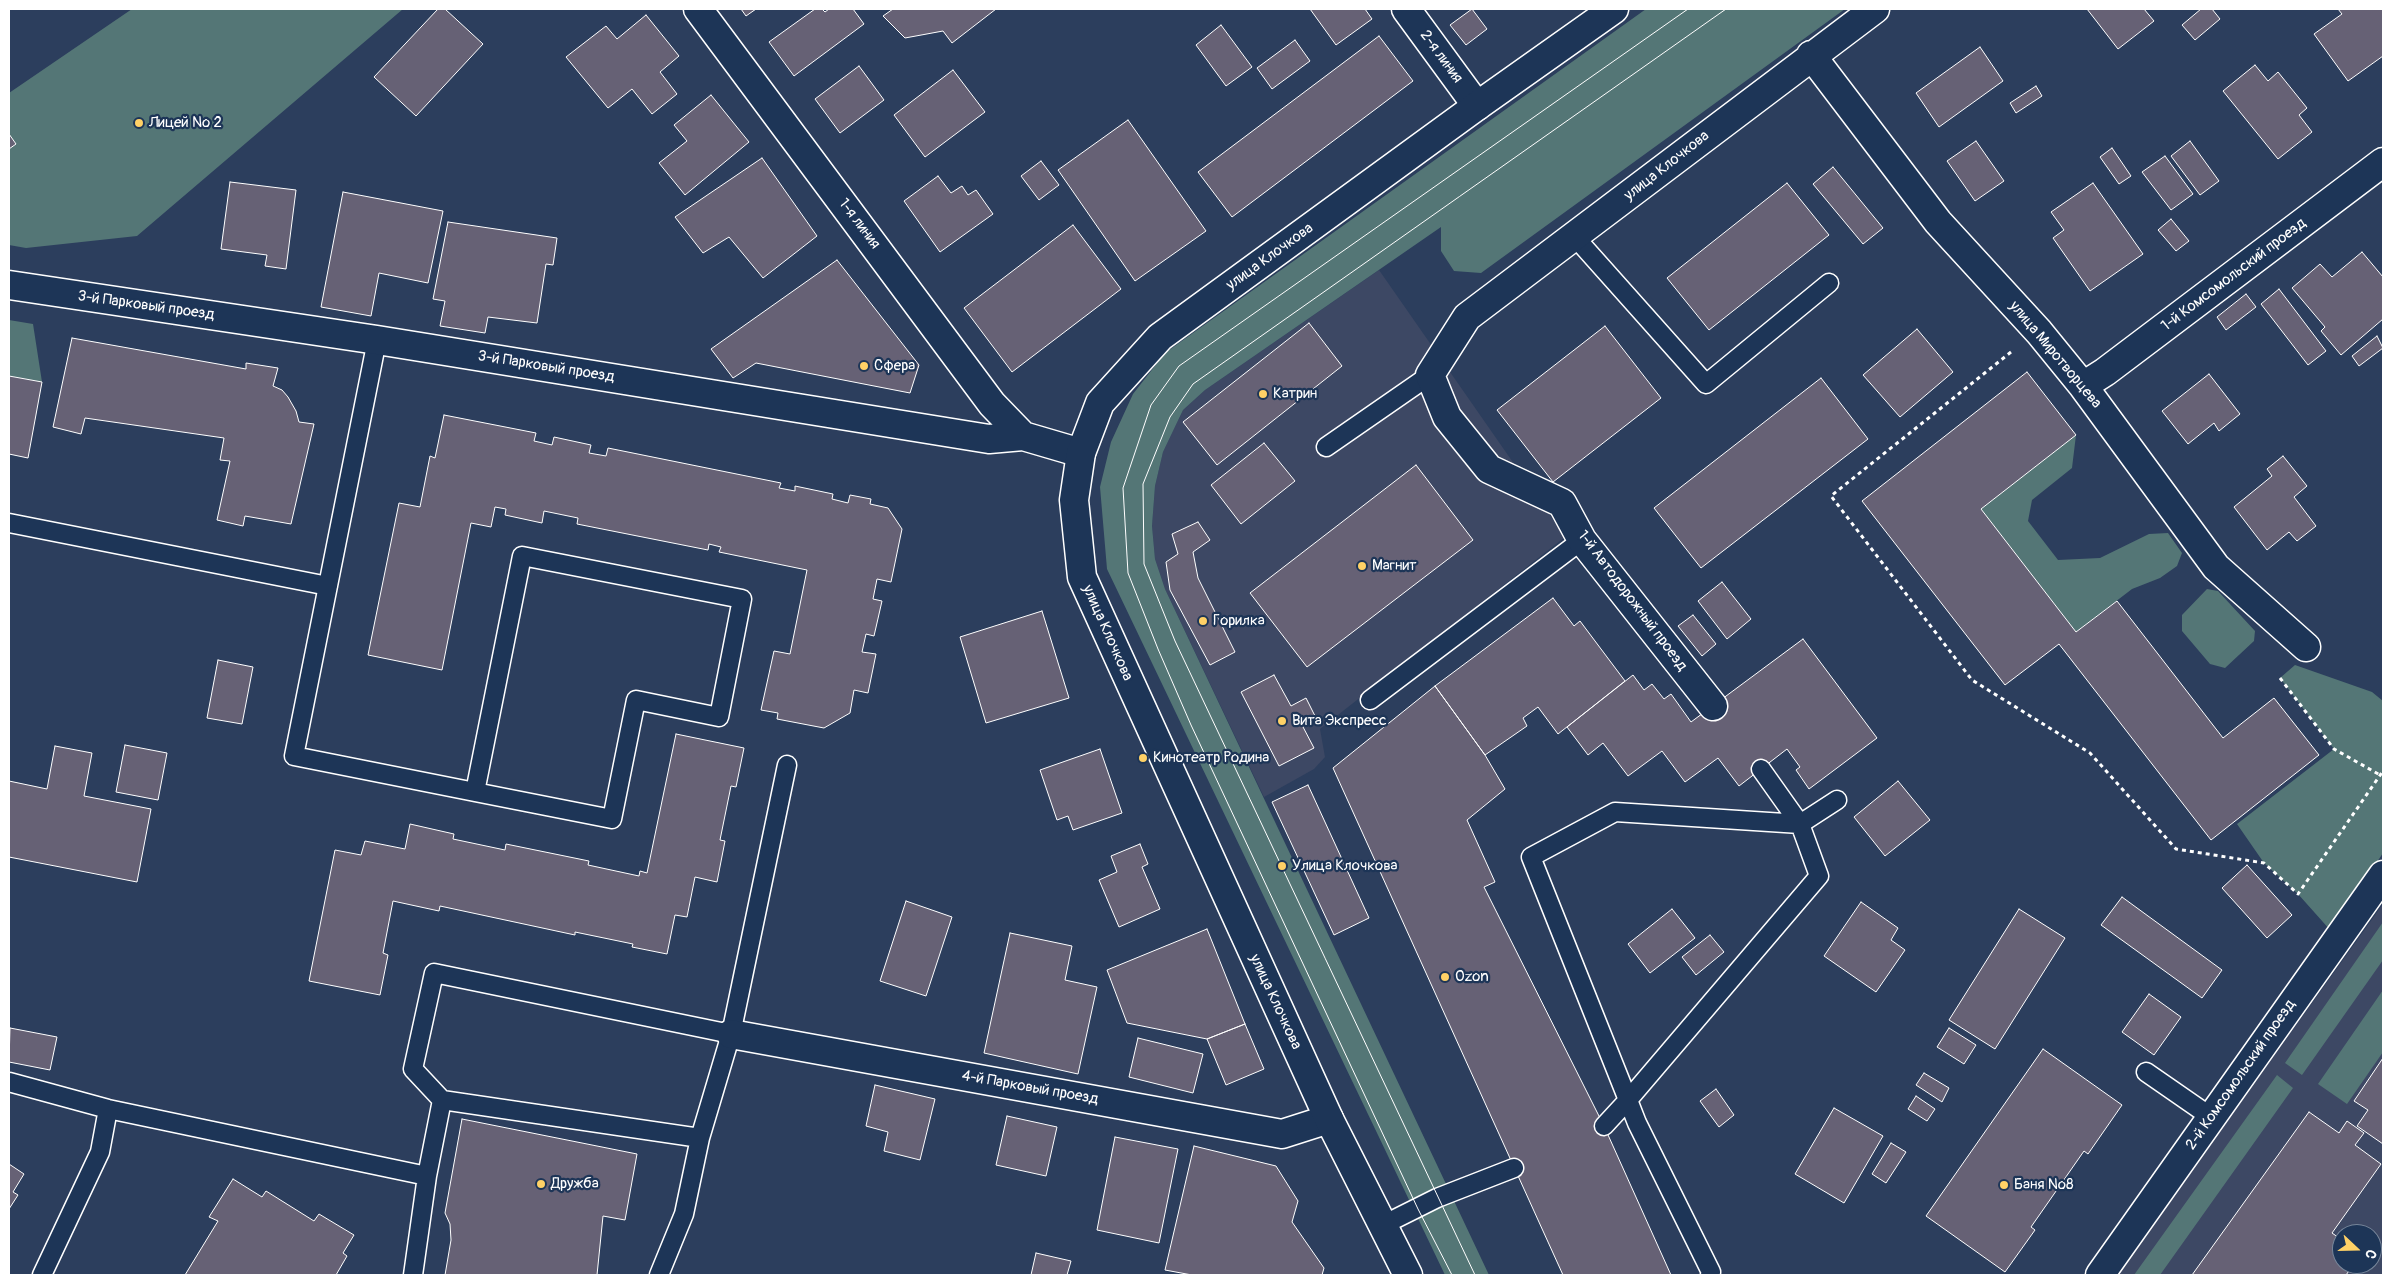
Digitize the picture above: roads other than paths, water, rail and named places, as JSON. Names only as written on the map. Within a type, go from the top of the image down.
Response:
[{"type":"street","name":"1-я линия","points":[[698,9],[992,404],[1024,436]]},
{"type":"street","name":"2-я линия","points":[[1406,9],[1477,106]]},
{"type":"street","name":"улица Клочкова","points":[[1408,1275],[1329,1119],[1082,577],[1074,500],[1081,453],[1100,403],[1160,336],[1614,9]]},
{"type":"street","name":"улица Клочкова","points":[[1430,375],[1467,317],[1875,9]]},
{"type":"street","name":"улица Миротворцева","points":[[1812,55],[1938,222],[2039,332],[2083,386],[2216,567],[2306,647]]},
{"type":"street","name":"1-й Комсомольский проезд","points":[[2083,386],[2105,372],[2383,162]]},
{"type":"street","name":"3-й Парковый проезд","points":[[9,285],[378,340],[989,440],[1024,436],[1081,453]]},
{"type":"street","name":"1-й Автодорожный проезд","points":[[1430,375],[1447,417],[1488,468],[1562,503],[1582,540],[1713,706]]},
{"type":"street","name":"2-й Комсомольский проезд","points":[[2100,1275],[2383,875]]},
{"type":"street","name":"4-й Парковый проезд","points":[[731,1034],[1282,1134],[1329,1119]]},
{"type":"lane","points":[[1575,237],[1706,384],[1829,283]]},
{"type":"lane","points":[[378,340],[294,756],[475,792],[612,819],[636,700],[719,717],[742,599],[522,556],[475,792]]},
{"type":"lane","points":[[1326,447],[1430,375]]},
{"type":"lane","points":[[9,523],[328,586]]},
{"type":"lane","points":[[1370,700],[1582,540]]},
{"type":"lane","points":[[659,1275],[684,1214],[700,1138],[731,1034],[787,765]]},
{"type":"lane","points":[[1604,1126],[1819,876],[1800,824],[1761,769]]},
{"type":"lane","points":[[1710,1275],[1711,1272],[1628,1100],[1531,856],[1615,812],[1800,824],[1838,800]]},
{"type":"lane","points":[[700,1138],[442,1100],[413,1069],[434,973],[731,1034]]},
{"type":"lane","points":[[2146,1072],[2211,1117]]},
{"type":"lane","points":[[9,1082],[108,1109],[427,1176]]},
{"type":"lane","points":[[413,1275],[427,1176],[442,1100]]},
{"type":"lane","points":[[42,1275],[100,1152],[108,1109]]},
{"type":"lane","points":[[1383,1225],[1437,1198],[1514,1168]]},
{"type":"tram line","points":[[1452,1275],[1418,1209],[1191,725],[1158,649],[1128,573],[1123,488],[1151,405],[1179,366],[1688,9]]},
{"type":"tram line","points":[[1475,1275],[1175,641],[1144,564],[1143,484],[1170,417],[1193,384],[1726,9]]},
{"type":"place","name":"Лицей № 2","points":[[139,123]]},
{"type":"place","name":"Сфера","points":[[864,366]]},
{"type":"place","name":"Катрин","points":[[1263,394]]},
{"type":"place","name":"Магнит","points":[[1362,566]]},
{"type":"place","name":"Горилка","points":[[1203,621]]},
{"type":"place","name":"Вита Экспресс","points":[[1282,721]]},
{"type":"place","name":"Кинотеатр Родина","points":[[1143,758]]},
{"type":"place","name":"Улица Клочкова","points":[[1282,866]]},
{"type":"place","name":"Ozon","points":[[1445,977]]},
{"type":"place","name":"Дружба","points":[[541,1184]]},
{"type":"place","name":"Баня №8","points":[[2004,1185]]}]
